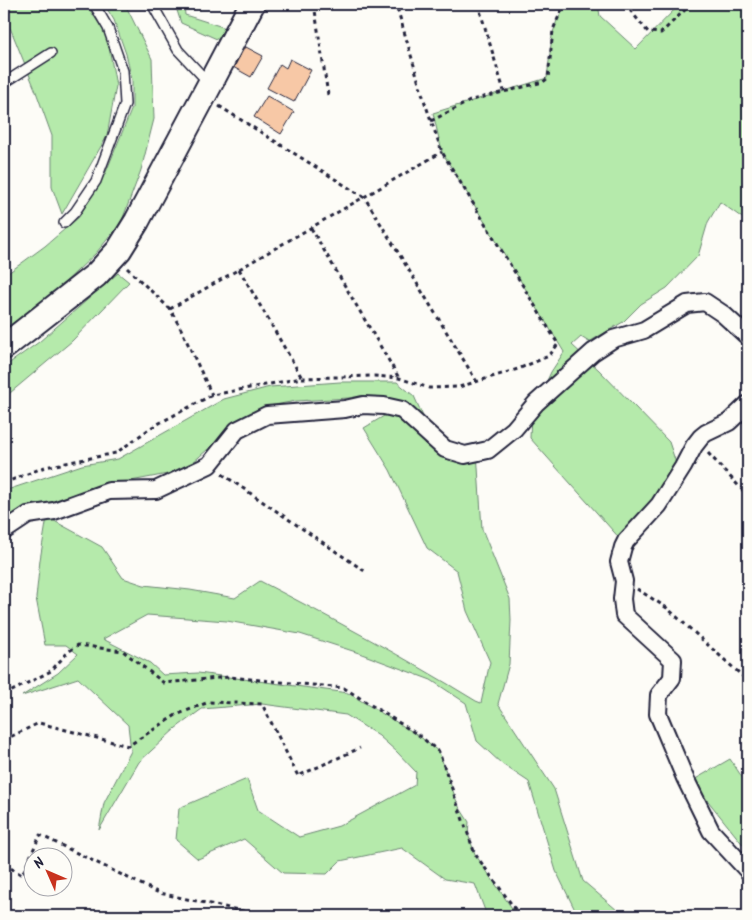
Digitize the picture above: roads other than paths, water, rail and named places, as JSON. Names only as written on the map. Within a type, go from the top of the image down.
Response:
[{"type":"street","points":[[4,346],[96,275],[118,250],[137,221],[252,4]]},
{"type":"street","points":[[4,531],[28,515],[54,511],[109,491],[156,490],[209,465],[237,430],[267,415],[345,409],[363,405],[384,406],[402,410],[445,449],[465,455],[488,450],[514,429],[536,403],[593,352],[614,339],[644,330],[687,304],[705,302],[723,314],[748,336]]},
{"type":"street","points":[[748,404],[729,422],[706,433],[694,446],[659,505],[626,541],[619,562],[624,581],[622,599],[624,615],[673,660],[672,678],[659,695],[658,714],[681,769],[711,831],[748,871]]},
{"type":"lane","points":[[64,223],[76,212],[96,181],[125,104],[123,71],[108,28],[94,4]]},
{"type":"lane","points":[[152,4],[178,50],[207,90]]},
{"type":"lane","points":[[4,83],[51,53]]}]
